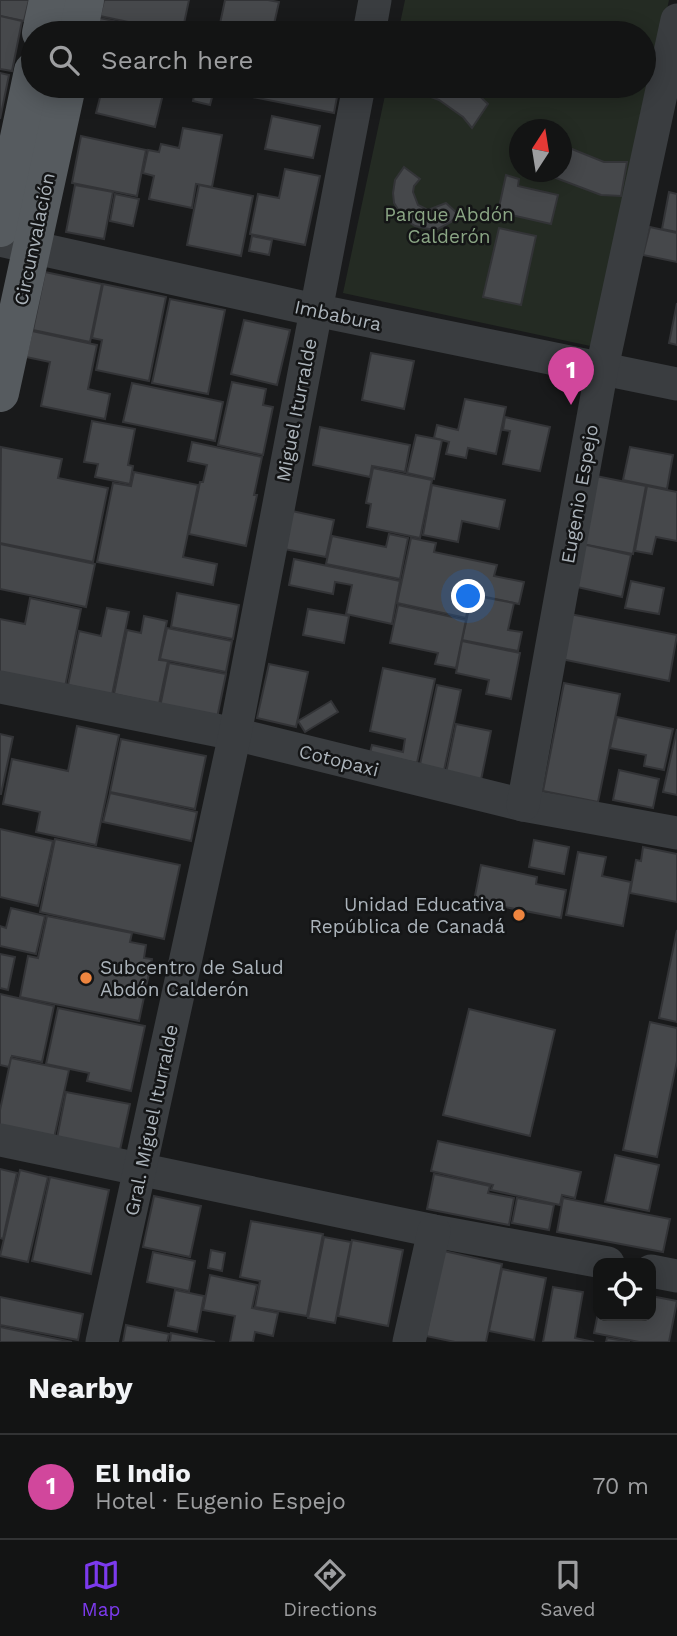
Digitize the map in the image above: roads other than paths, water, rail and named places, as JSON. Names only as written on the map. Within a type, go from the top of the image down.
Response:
[{"type":"main road","points":[[44,21],[48,0]]},
{"type":"main road","points":[[81,21],[85,0]]},
{"type":"main road","name":"Circunvalación","points":[[0,228],[27,98]]},
{"type":"main road","name":"Circunvalación","points":[[0,393],[16,244],[63,98]]},
{"type":"street","points":[[371,21],[375,0]]},
{"type":"street","name":"Eugenio Espejo","points":[[523,805],[602,369],[677,20]]},
{"type":"street","name":"Miguel Iturralde","points":[[235,734],[357,98]]},
{"type":"street","name":"Imbabura","points":[[16,244],[315,310],[677,384]]},
{"type":"street","name":"Cotopaxi","points":[[0,687],[235,734],[523,805],[677,833]]},
{"type":"street","name":"Gral. Miguel Iturralde","points":[[102,1342],[235,734]]},
{"type":"street","points":[[0,1140],[434,1231],[593,1260]]},
{"type":"street","points":[[409,1342],[434,1231]]},
{"type":"street","points":[[656,1272],[677,1276]]},
{"type":"place","name":"El Indio","points":[[571,405]]},
{"type":"place","name":"Unidad Educativa República de Canadá","points":[[519,915]]},
{"type":"place","name":"Subcentro de Salud Abdón Calderón","points":[[86,978]]},
{"type":"park label","name":"Parque Abdón Calderón","points":[[449,225]]}]
